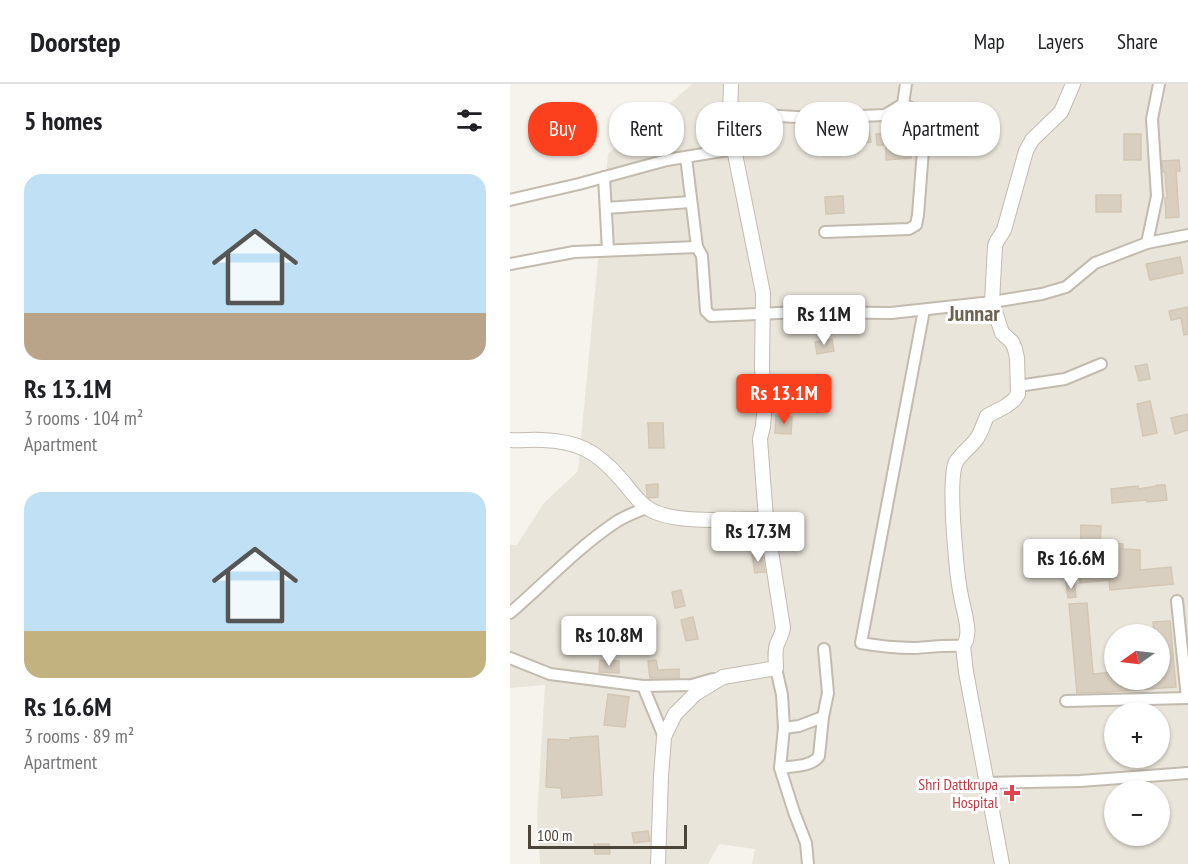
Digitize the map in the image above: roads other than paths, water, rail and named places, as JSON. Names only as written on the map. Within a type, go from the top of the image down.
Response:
[{"type":"street","points":[[730,102],[731,84]]},
{"type":"street","points":[[903,102],[906,84]]},
{"type":"street","points":[[1002,864],[966,672],[963,646],[966,642],[967,628],[960,595],[956,555],[953,512],[954,469],[957,461],[981,431],[987,416],[1006,406],[1018,394],[1015,349],[1012,342],[1002,333],[992,302],[995,246],[1004,230],[1026,151],[1032,140],[1061,112],[1073,84]]},
{"type":"street","points":[[1147,243],[1156,196],[1152,118],[1160,84]]},
{"type":"street","points":[[783,116],[813,118],[881,115]]},
{"type":"street","points":[[510,200],[667,160],[696,155]]},
{"type":"street","points":[[735,156],[763,293],[764,414],[760,439],[766,519],[783,628],[776,649],[776,668],[782,695],[784,728],[780,768],[806,843],[808,864]]},
{"type":"street","points":[[825,232],[909,229],[916,225],[922,156]]},
{"type":"street","points":[[686,157],[697,247],[702,256],[706,311],[711,316],[801,312],[891,313],[1042,294],[1066,287],[1095,263],[1147,243],[1187,238]]},
{"type":"street","points":[[604,177],[608,250]]},
{"type":"street","points":[[606,208],[691,202]]},
{"type":"street","points":[[510,264],[574,252],[697,247]]},
{"type":"street","points":[[924,310],[861,644],[892,648],[963,646]]},
{"type":"street","points":[[1018,386],[1065,379],[1101,364]]},
{"type":"street","points":[[510,440],[566,442],[583,447],[600,458],[646,508],[657,513],[684,519],[766,519]]},
{"type":"street","points":[[510,613],[586,545],[618,521],[646,508]]},
{"type":"street","points":[[1066,701],[1188,698],[1177,601]]},
{"type":"street","points":[[780,768],[811,763],[819,756],[828,693],[824,649]]},
{"type":"street","points":[[510,658],[550,674],[643,686],[692,685],[776,668]]},
{"type":"street","points":[[658,864],[664,737],[675,714],[695,694],[723,677]]},
{"type":"street","points":[[643,686],[664,737]]},
{"type":"street","points":[[784,728],[799,726],[823,717]]},
{"type":"street","points":[[986,783],[1080,781],[1188,774]]},
{"type":"place","name":"Shri Dattkrupa Hospital","points":[[1012,793]]},
{"type":"district","name":"Junnar","points":[[974,313]]}]
